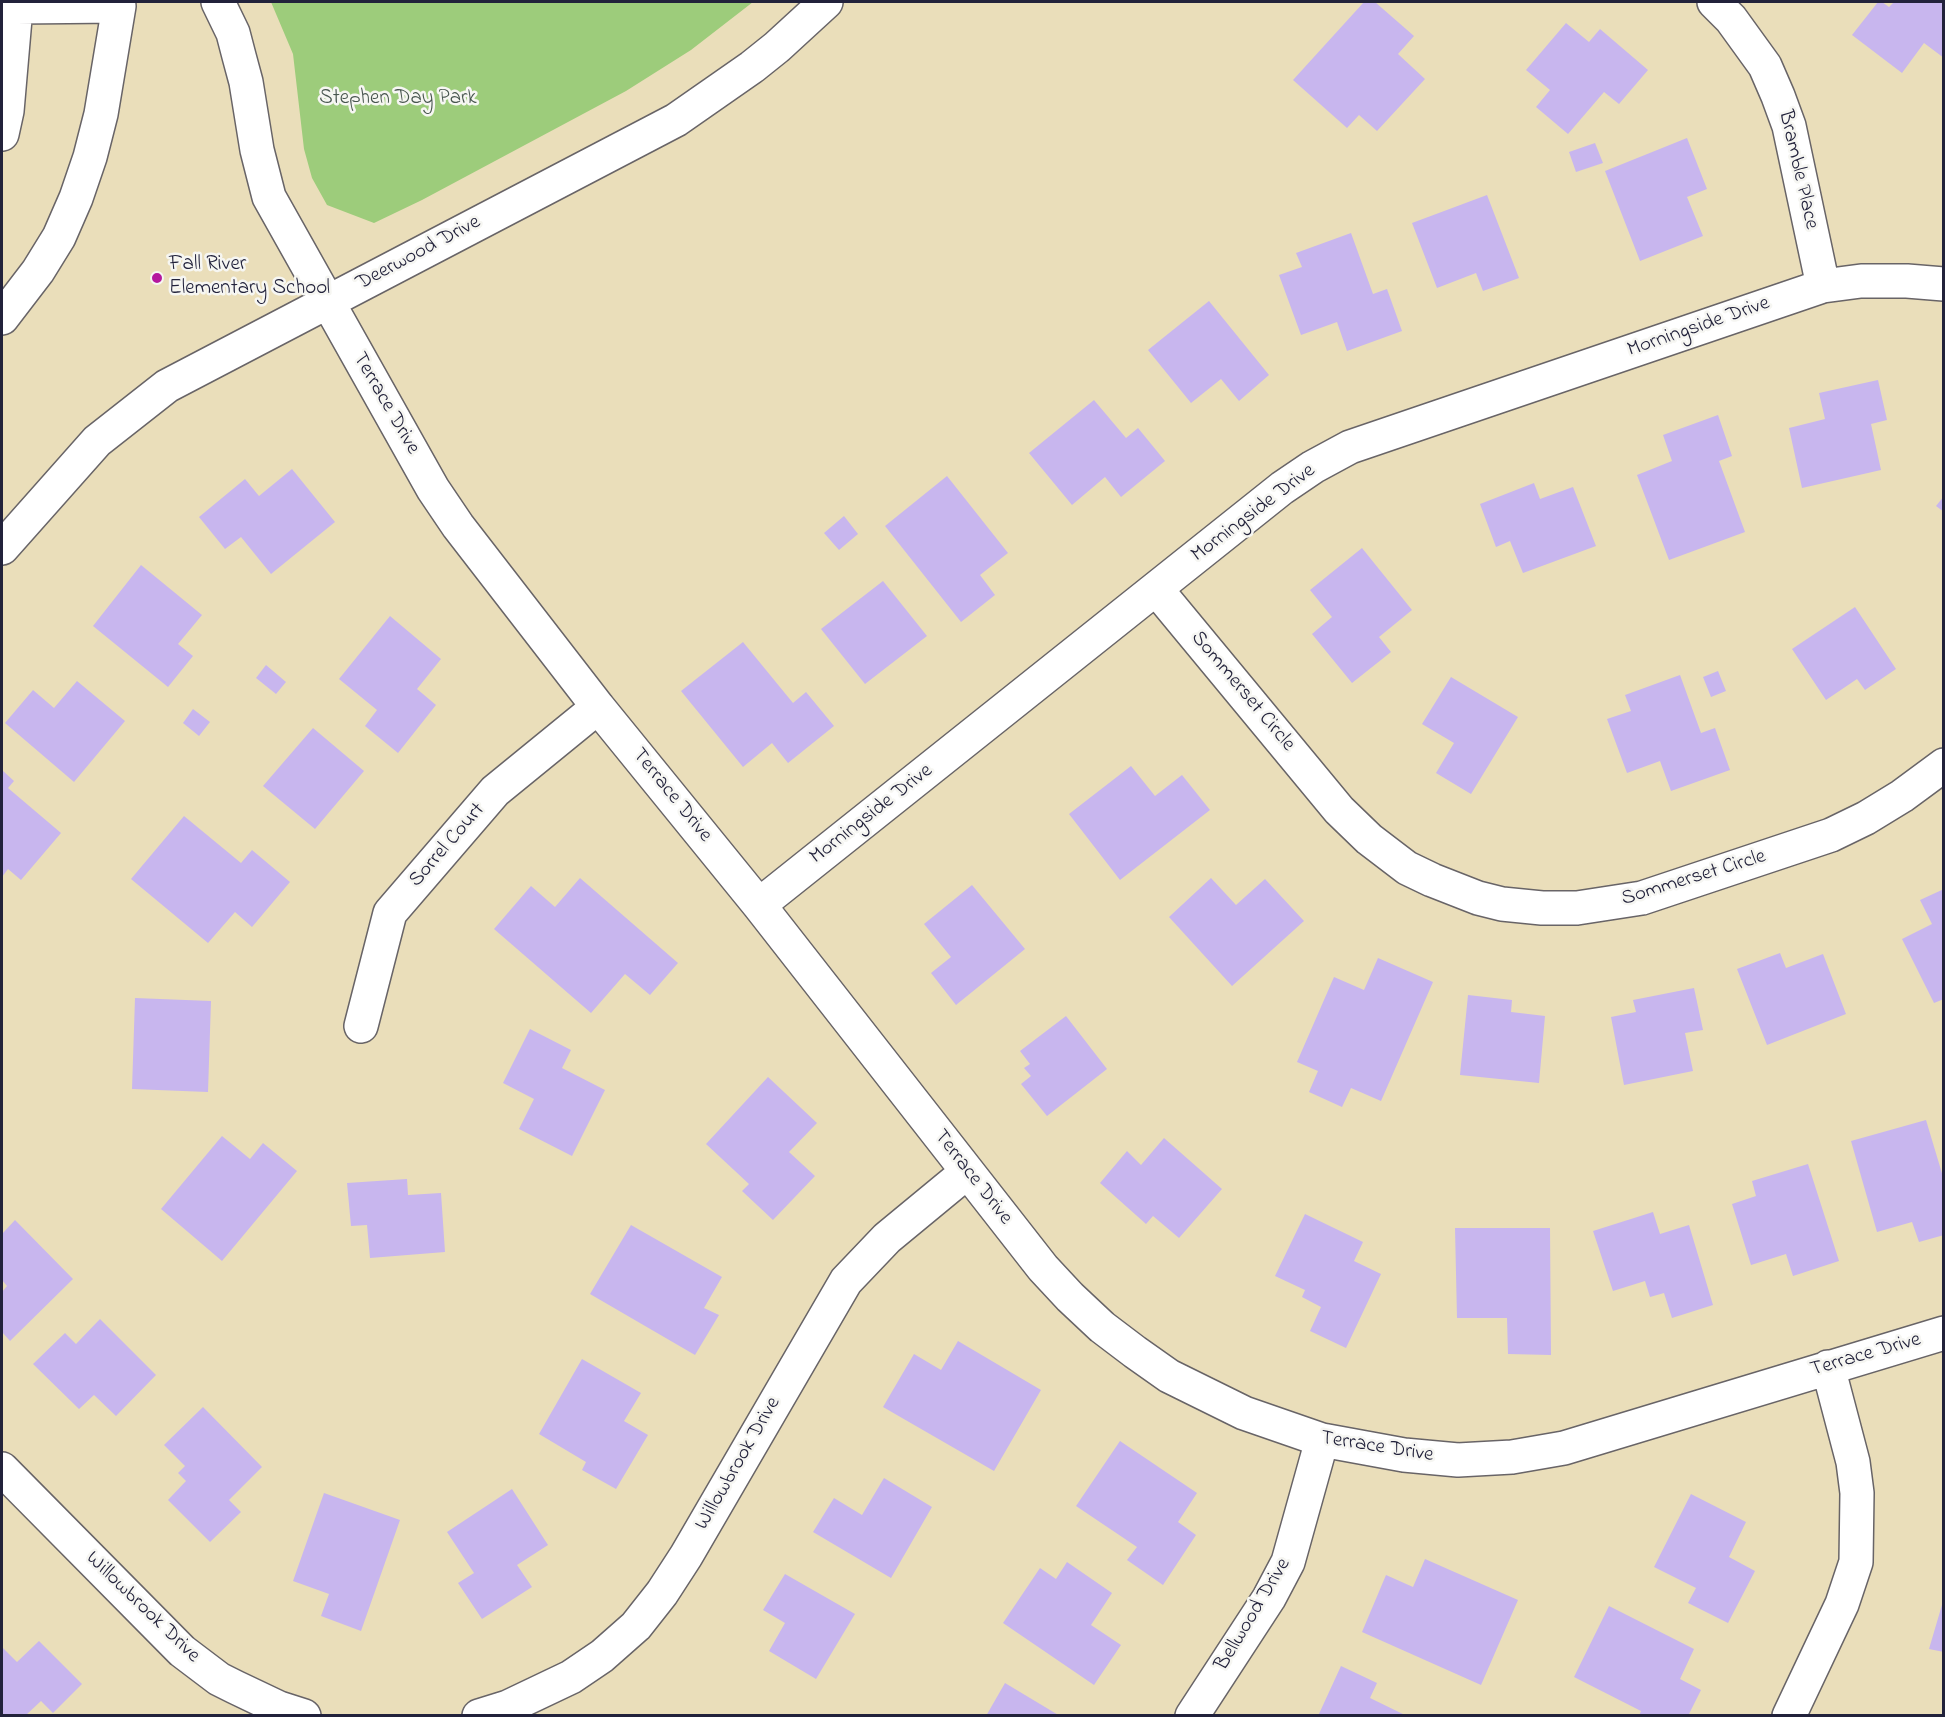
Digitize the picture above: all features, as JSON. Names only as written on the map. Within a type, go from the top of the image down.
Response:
[{"type":"street","name":"Terrace Drive","points":[[218,2],[233,33],[240,56],[257,150],[269,197],[433,489],[458,526],[598,707],[759,905],[1049,1275],[1102,1327],[1169,1376],[1244,1413],[1322,1440],[1404,1455],[1458,1460],[1512,1457],[1564,1448],[1828,1366],[1944,1333]]},
{"type":"street","name":"Deerwood Drive","points":[[2,548],[97,441],[167,386],[676,120],[752,68],[826,2]]},
{"type":"street","name":"Bramble Place","points":[[1714,2],[1731,19],[1765,66],[1778,96],[1789,126],[1823,286]]},
{"type":"street","points":[[2,134],[7,111],[16,7],[121,4],[101,114],[76,198],[59,237],[38,271],[2,318]]},
{"type":"street","name":"Morningside Drive","points":[[759,905],[1157,590],[1282,488],[1313,467],[1350,447],[1823,286],[1861,281],[1907,280],[1944,284]]},
{"type":"street","name":"Sommerset Circle","points":[[1157,590],[1340,810],[1369,838],[1407,868],[1478,898],[1542,908],[1576,908],[1642,898],[1831,835],[1866,818],[1902,796],[1944,765]]},
{"type":"street","name":"Sorrel Court","points":[[361,1026],[390,913],[495,791],[598,707]]},
{"type":"street","name":"Willowbrook Drive","points":[[489,1714],[571,1677],[602,1656],[636,1626],[662,1593],[686,1556],[846,1281],[887,1238],[967,1172]]},
{"type":"street","points":[[1789,1716],[1842,1604],[1856,1562],[1857,1493],[1853,1462],[1828,1366]]},
{"type":"street","name":"Bellwood Drive","points":[[1192,1716],[1269,1598],[1288,1562],[1322,1440]]},
{"type":"street","name":"Willowbrook Drive","points":[[2,1469],[182,1652],[235,1688],[279,1708],[304,1716]]},
{"type":"green space","name":"Stephen Day Park","points":[[271,2],[753,2],[691,50],[626,91],[422,200],[374,223],[327,205],[312,178],[304,149],[293,54]]},
{"type":"building","points":[[1364,2],[1375,2],[1414,36],[1398,54],[1425,79],[1377,131],[1359,115],[1347,128],[1293,80]]},
{"type":"building","points":[[1878,2],[1889,7],[1894,2],[1944,2],[1944,58],[1924,43],[1902,73],[1852,35]]},
{"type":"building","points":[[1566,23],[1589,42],[1600,29],[1648,70],[1619,104],[1604,92],[1568,134],[1536,107],[1550,90],[1526,70]]},
{"type":"building","points":[[1687,138],[1707,189],[1687,197],[1703,236],[1640,261],[1605,171]]},
{"type":"building","points":[[1595,143],[1603,163],[1576,172],[1569,152]]},
{"type":"building","points":[[1487,195],[1519,278],[1483,291],[1476,273],[1437,288],[1412,223]]},
{"type":"building","points":[[1351,233],[1373,294],[1387,289],[1402,331],[1347,351],[1337,322],[1301,335],[1279,275],[1302,267],[1296,253]]},
{"type":"building","points":[[1209,301],[1269,375],[1239,401],[1221,379],[1191,403],[1148,350]]},
{"type":"building","points":[[1878,380],[1887,420],[1871,424],[1881,470],[1802,488],[1789,428],[1825,419],[1819,393]]},
{"type":"building","points":[[1094,400],[1126,438],[1138,428],[1165,461],[1121,497],[1105,477],[1072,505],[1029,453]]},
{"type":"building","points":[[1718,415],[1732,456],[1719,461],[1745,532],[1669,560],[1637,475],[1672,461],[1663,435]]},
{"type":"building","points":[[292,469],[335,522],[271,574],[241,537],[225,549],[199,517],[245,479],[259,496]]},
{"type":"building","points":[[947,476],[1008,553],[980,575],[995,595],[961,622],[885,526]]},
{"type":"building","points":[[1534,483],[1540,499],[1573,487],[1596,546],[1523,573],[1510,541],[1496,547],[1480,504]]},
{"type":"building","points":[[1944,496],[1944,512],[1936,506]]},
{"type":"building","points":[[844,516],[858,534],[839,550],[824,533]]},
{"type":"building","points":[[1362,548],[1412,610],[1379,637],[1391,652],[1352,683],[1312,634],[1332,617],[1310,590]]},
{"type":"building","points":[[141,565],[202,615],[178,644],[193,656],[168,687],[93,626]]},
{"type":"building","points":[[883,581],[927,636],[865,684],[821,629]]},
{"type":"building","points":[[1855,607],[1896,669],[1865,690],[1857,679],[1826,700],[1792,649]]},
{"type":"building","points":[[390,616],[441,659],[417,689],[436,705],[398,753],[365,726],[377,710],[339,679]]},
{"type":"building","points":[[743,642],[793,703],[806,692],[834,726],[788,763],[772,743],[743,767],[681,691]]},
{"type":"building","points":[[266,665],[286,682],[276,694],[256,678]]},
{"type":"building","points":[[1718,671],[1726,691],[1711,697],[1703,677]]},
{"type":"building","points":[[1680,675],[1701,733],[1715,728],[1730,770],[1671,791],[1660,761],[1627,773],[1607,719],[1631,711],[1625,695]]},
{"type":"building","points":[[1451,677],[1518,717],[1471,794],[1436,773],[1454,743],[1422,724]]},
{"type":"building","points":[[77,681],[125,721],[74,782],[5,723],[33,690],[54,708]]},
{"type":"building","points":[[193,709],[210,722],[199,736],[183,723]]},
{"type":"building","points":[[313,728],[364,771],[315,829],[263,786]]},
{"type":"building","points":[[1131,766],[1155,796],[1182,775],[1210,810],[1120,880],[1069,814]]},
{"type":"building","points":[[2,770],[14,781],[8,788],[61,833],[21,880],[8,869],[2,877]]},
{"type":"building","points":[[184,816],[241,863],[252,850],[290,882],[252,927],[235,912],[208,943],[131,879]]},
{"type":"building","points":[[580,878],[678,963],[650,995],[625,974],[591,1013],[494,929],[531,886],[555,907]]},
{"type":"building","points":[[1211,878],[1236,905],[1265,879],[1304,921],[1232,986],[1169,917]]},
{"type":"building","points":[[972,885],[1025,949],[956,1005],[931,973],[951,957],[924,924]]},
{"type":"building","points":[[1944,889],[1944,999],[1934,1003],[1902,939],[1932,924],[1920,900]]},
{"type":"building","points":[[1780,953],[1786,968],[1823,954],[1846,1014],[1767,1045],[1737,969]]},
{"type":"building","points":[[1378,958],[1433,982],[1381,1101],[1351,1088],[1342,1107],[1309,1092],[1318,1071],[1297,1062],[1334,977],[1364,990]]},
{"type":"building","points":[[1694,988],[1703,1030],[1685,1033],[1693,1071],[1624,1085],[1611,1017],[1636,1012],[1633,1000]]},
{"type":"building","points":[[1468,995],[1512,1000],[1511,1012],[1545,1016],[1539,1083],[1460,1075]]},
{"type":"building","points":[[135,998],[211,1001],[208,1092],[132,1089]]},
{"type":"building","points":[[1066,1016],[1107,1069],[1047,1116],[1021,1084],[1031,1076],[1024,1068],[1030,1064],[1020,1051]]},
{"type":"building","points":[[530,1029],[571,1050],[562,1068],[605,1090],[572,1156],[519,1129],[534,1099],[503,1083]]},
{"type":"building","points":[[768,1077],[817,1123],[789,1152],[815,1176],[773,1220],[742,1191],[749,1184],[706,1144]]},
{"type":"building","points":[[1926,1120],[1944,1180],[1944,1235],[1919,1242],[1912,1222],[1877,1232],[1851,1141]]},
{"type":"building","points":[[222,1136],[250,1159],[263,1143],[297,1171],[222,1261],[161,1209]]},
{"type":"building","points":[[1164,1138],[1222,1189],[1179,1238],[1153,1216],[1146,1224],[1100,1183],[1127,1151],[1141,1165]]},
{"type":"building","points":[[1808,1164],[1839,1261],[1793,1276],[1786,1254],[1751,1265],[1732,1204],[1756,1196],[1752,1181]]},
{"type":"building","points":[[407,1179],[408,1195],[441,1193],[445,1252],[370,1258],[367,1225],[351,1226],[347,1183]]},
{"type":"building","points":[[1653,1212],[1660,1234],[1689,1225],[1713,1305],[1672,1318],[1664,1293],[1650,1297],[1645,1281],[1613,1291],[1593,1231]]},
{"type":"building","points":[[1305,1214],[1363,1242],[1354,1261],[1381,1274],[1346,1348],[1310,1331],[1321,1307],[1302,1297],[1305,1290],[1275,1276]]},
{"type":"building","points":[[15,1220],[73,1279],[10,1341],[2,1332],[2,1292],[7,1286],[2,1280],[2,1234]]},
{"type":"building","points":[[631,1225],[722,1277],[704,1308],[719,1315],[695,1355],[590,1294]]},
{"type":"building","points":[[1455,1228],[1550,1228],[1551,1355],[1508,1354],[1507,1318],[1457,1318]]},
{"type":"building","points":[[100,1319],[156,1375],[116,1416],[94,1395],[79,1409],[33,1364],[65,1333],[76,1344]]},
{"type":"building","points":[[958,1341],[1041,1390],[994,1471],[883,1407],[914,1354],[941,1370]]},
{"type":"building","points":[[582,1359],[641,1393],[624,1421],[648,1435],[616,1489],[582,1470],[586,1462],[539,1434]]},
{"type":"building","points":[[203,1407],[262,1467],[229,1500],[241,1512],[210,1542],[168,1500],[186,1481],[178,1473],[185,1466],[164,1445]]},
{"type":"building","points":[[1120,1441],[1197,1493],[1178,1522],[1196,1535],[1163,1585],[1127,1560],[1137,1547],[1076,1506]]},
{"type":"building","points":[[884,1478],[932,1507],[891,1578],[813,1532],[834,1498],[862,1515]]},
{"type":"building","points":[[512,1489],[548,1545],[517,1565],[532,1587],[482,1619],[458,1583],[474,1573],[447,1532]]},
{"type":"building","points":[[324,1493],[400,1520],[361,1631],[321,1616],[329,1594],[293,1581]]},
{"type":"building","points":[[1691,1494],[1746,1522],[1729,1557],[1755,1571],[1728,1623],[1688,1603],[1696,1588],[1654,1567]]},
{"type":"building","points":[[1425,1559],[1518,1600],[1481,1685],[1362,1632],[1386,1575],[1413,1587]]},
{"type":"building","points":[[1067,1562],[1112,1593],[1091,1625],[1121,1645],[1094,1685],[1003,1623],[1040,1568],[1056,1579]]},
{"type":"building","points":[[785,1574],[855,1614],[816,1679],[769,1651],[785,1623],[763,1610]]},
{"type":"building","points":[[1944,1598],[1944,1652],[1929,1649]]},
{"type":"building","points":[[1609,1606],[1694,1649],[1680,1679],[1701,1690],[1688,1716],[1639,1716],[1641,1711],[1574,1677]]},
{"type":"building","points":[[39,1641],[82,1684],[53,1713],[41,1701],[25,1716],[2,1716],[2,1647],[17,1662]]},
{"type":"building","points":[[1341,1666],[1377,1683],[1370,1698],[1407,1716],[1318,1716]]},
{"type":"building","points":[[1005,1683],[1060,1716],[986,1716]]},
{"type":"place","name":"Fall River Elementary School","points":[[157,278]]}]
